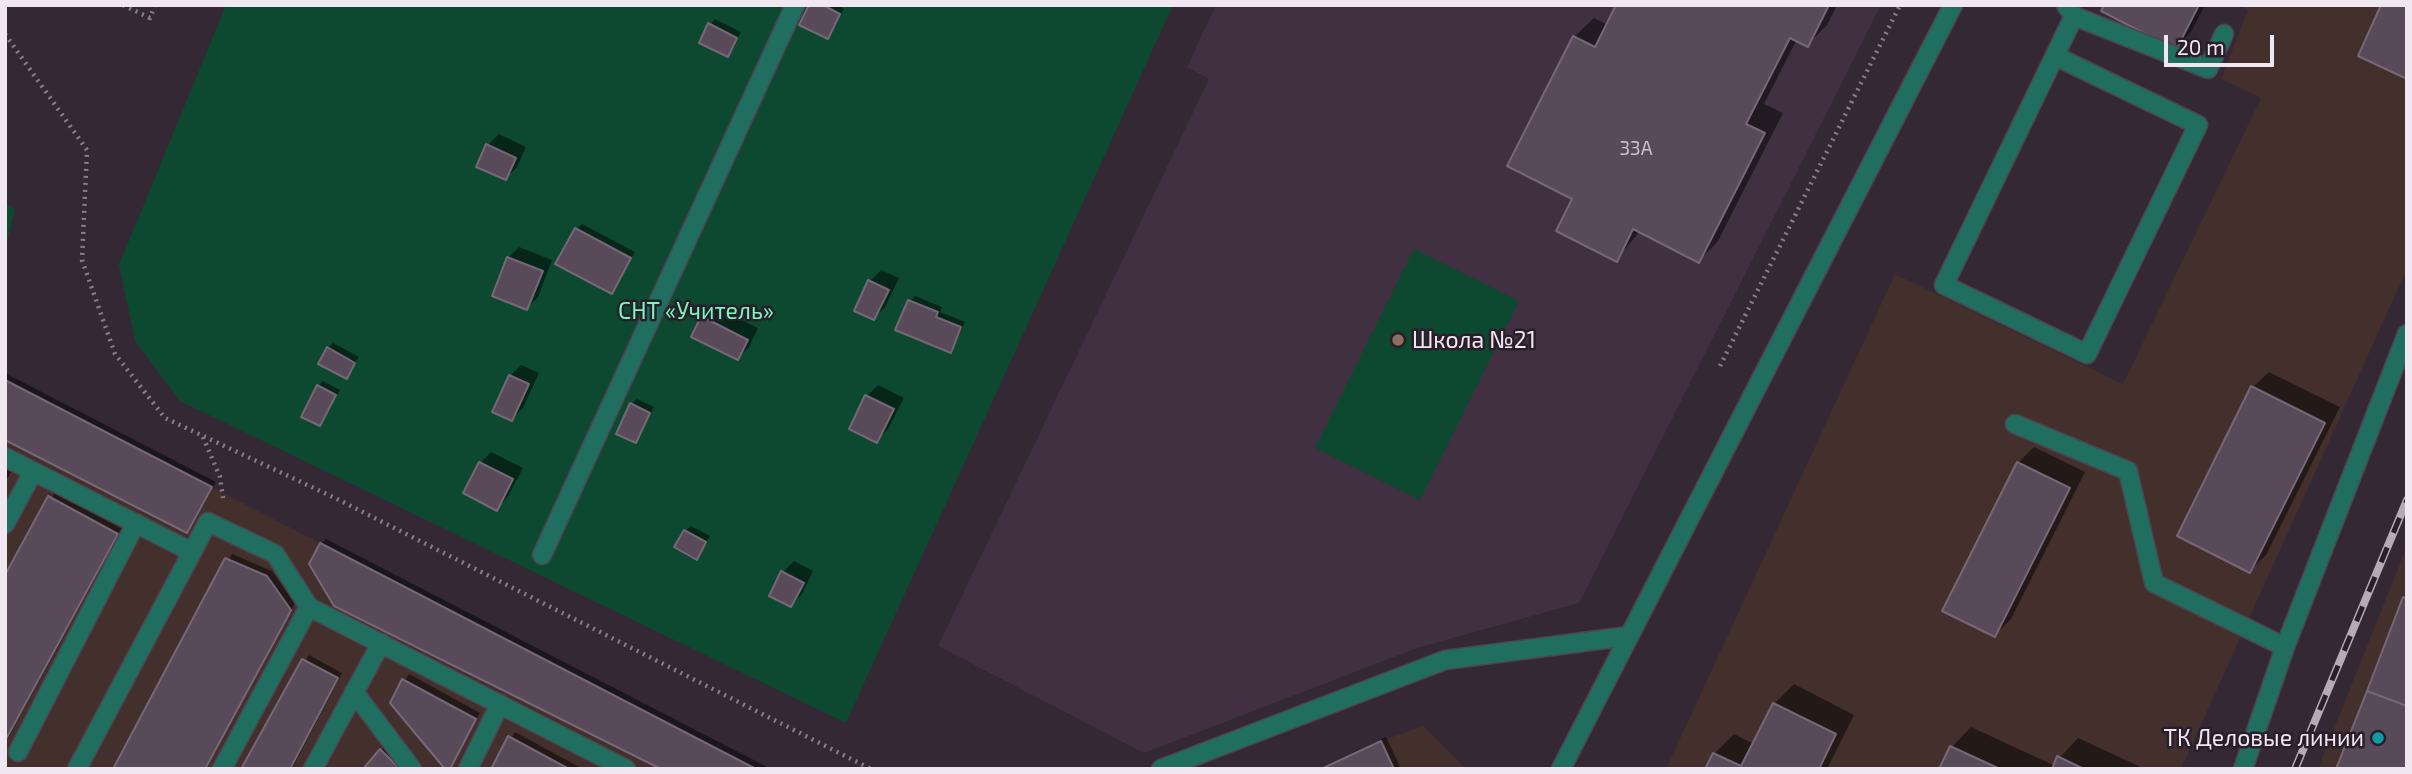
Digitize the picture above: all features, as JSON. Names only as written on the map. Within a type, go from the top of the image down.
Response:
[{"type":"lane","points":[[542,555],[795,5]]},
{"type":"lane","points":[[1561,769],[1953,5]]},
{"type":"lane","points":[[2055,56],[2198,125],[2087,354],[1944,285],[2055,56],[2070,11],[2208,69],[2224,34]]},
{"type":"lane","points":[[2243,769],[2285,647],[2407,334]]},
{"type":"lane","points":[[2015,424],[2128,471],[2154,583],[2285,647]]},
{"type":"lane","points":[[5,457],[192,552]]},
{"type":"lane","points":[[5,524],[33,472]]},
{"type":"lane","points":[[77,769],[208,522],[275,554],[309,607],[500,704],[601,763],[626,769]]},
{"type":"lane","points":[[18,752],[136,523]]},
{"type":"lane","points":[[222,769],[309,607]]},
{"type":"lane","points":[[1161,769],[1445,660],[1629,636]]},
{"type":"lane","points":[[313,769],[381,643]]},
{"type":"lane","points":[[355,692],[412,769]]},
{"type":"lane","points":[[468,769],[500,704]]},
{"type":"path","points":[[123,5],[150,18],[155,5]]},
{"type":"path","points":[[1720,366],[1900,5]]},
{"type":"path","points":[[5,34],[87,150],[82,260],[115,354],[165,418],[335,498],[871,769]]},
{"type":"path","points":[[203,436],[220,477],[228,531]]},
{"type":"shaded area","name":"Школа №21","points":[[1216,5],[1881,5],[1579,603],[1417,648],[1144,753],[938,646],[1209,79],[1187,67]]},
{"type":"shaded area","points":[[2239,5],[2407,5],[2407,269],[2181,769],[1666,769],[1895,274],[2123,384],[2261,98],[2221,79],[2248,10]]},
{"type":"shaded area","points":[[5,380],[264,514],[756,769],[5,769]]},
{"type":"shaded area","points":[[2407,546],[2407,769],[2318,769]]},
{"type":"shaded area","points":[[1423,726],[1467,769],[1321,769],[1381,741]]},
{"type":"green space","name":"СНТ «Учитель»","points":[[226,5],[1173,5],[846,723],[180,401],[135,341],[119,265]]},
{"type":"green space","points":[[5,204],[15,209],[5,251]]},
{"type":"green space","points":[[1414,249],[1519,301],[1420,500],[1315,448]]},
{"type":"building","points":[[809,5],[823,5],[840,14],[828,39],[799,25]]},
{"type":"building","points":[[1616,5],[1829,5],[1808,47],[1790,38],[1746,124],[1765,133],[1699,263],[1633,229],[1617,262],[1556,231],[1572,199],[1507,166],[1573,36],[1595,47]]},
{"type":"building","points":[[2104,5],[2199,5],[2176,50],[2101,11]]},
{"type":"building","points":[[2381,5],[2407,5],[2407,79],[2358,56]]},
{"type":"building","points":[[708,23],[737,38],[728,57],[699,43]]},
{"type":"building","points":[[486,144],[516,158],[506,180],[476,167]]},
{"type":"building","points":[[575,228],[631,258],[612,294],[555,264]]},
{"type":"building","points":[[507,257],[543,271],[527,310],[492,296]]},
{"type":"building","points":[[868,280],[889,290],[874,320],[854,311]]},
{"type":"building","points":[[908,300],[938,312],[936,317],[961,327],[951,353],[895,330]]},
{"type":"building","points":[[701,316],[748,340],[738,360],[691,337]]},
{"type":"building","points":[[327,347],[355,363],[347,379],[318,364]]},
{"type":"building","points":[[509,375],[529,384],[512,421],[492,412]]},
{"type":"building","points":[[5,380],[212,487],[187,533],[5,440]]},
{"type":"building","points":[[317,385],[336,395],[320,426],[301,417]]},
{"type":"building","points":[[2251,386],[2325,423],[2250,573],[2177,536]]},
{"type":"building","points":[[865,395],[894,409],[877,443],[849,429]]},
{"type":"building","points":[[630,403],[650,413],[636,443],[616,434]]},
{"type":"building","points":[[479,462],[513,479],[497,511],[463,493]]},
{"type":"building","points":[[2017,462],[2070,488],[1995,637],[1942,611]]},
{"type":"building","points":[[48,496],[118,534],[5,741],[5,575]]},
{"type":"building","points":[[684,530],[706,542],[697,560],[674,547]]},
{"type":"building","points":[[320,543],[756,769],[661,769],[334,606],[309,564]]},
{"type":"building","points":[[225,558],[267,576],[291,610],[287,618],[205,769],[113,769]]},
{"type":"building","points":[[781,571],[804,583],[791,607],[769,596]]},
{"type":"building","points":[[2403,597],[2407,599],[2407,706],[2367,691]]},
{"type":"building","points":[[302,659],[338,678],[290,769],[241,769]]},
{"type":"building","points":[[402,679],[476,719],[450,769],[445,769],[390,703]]},
{"type":"building","name":"ТК Деловые линии","points":[[2367,691],[2407,706],[2407,769],[2336,769]]},
{"type":"building","points":[[1773,703],[1836,734],[1819,769],[1705,769],[1713,753],[1741,766]]},
{"type":"building","points":[[508,736],[569,769],[491,769]]},
{"type":"building","points":[[1381,741],[1394,769],[1321,769]]},
{"type":"building","points":[[1950,746],[2000,769],[1939,769]]},
{"type":"building","points":[[380,749],[400,769],[363,769]]},
{"type":"building","points":[[2057,756],[2084,769],[2052,769]]},
{"type":"railway","points":[[2295,769],[2407,500]]},
{"type":"place","name":"Школа №21","points":[[1398,340]]},
{"type":"place","name":"ТК Деловые линии","points":[[2378,738]]}]
